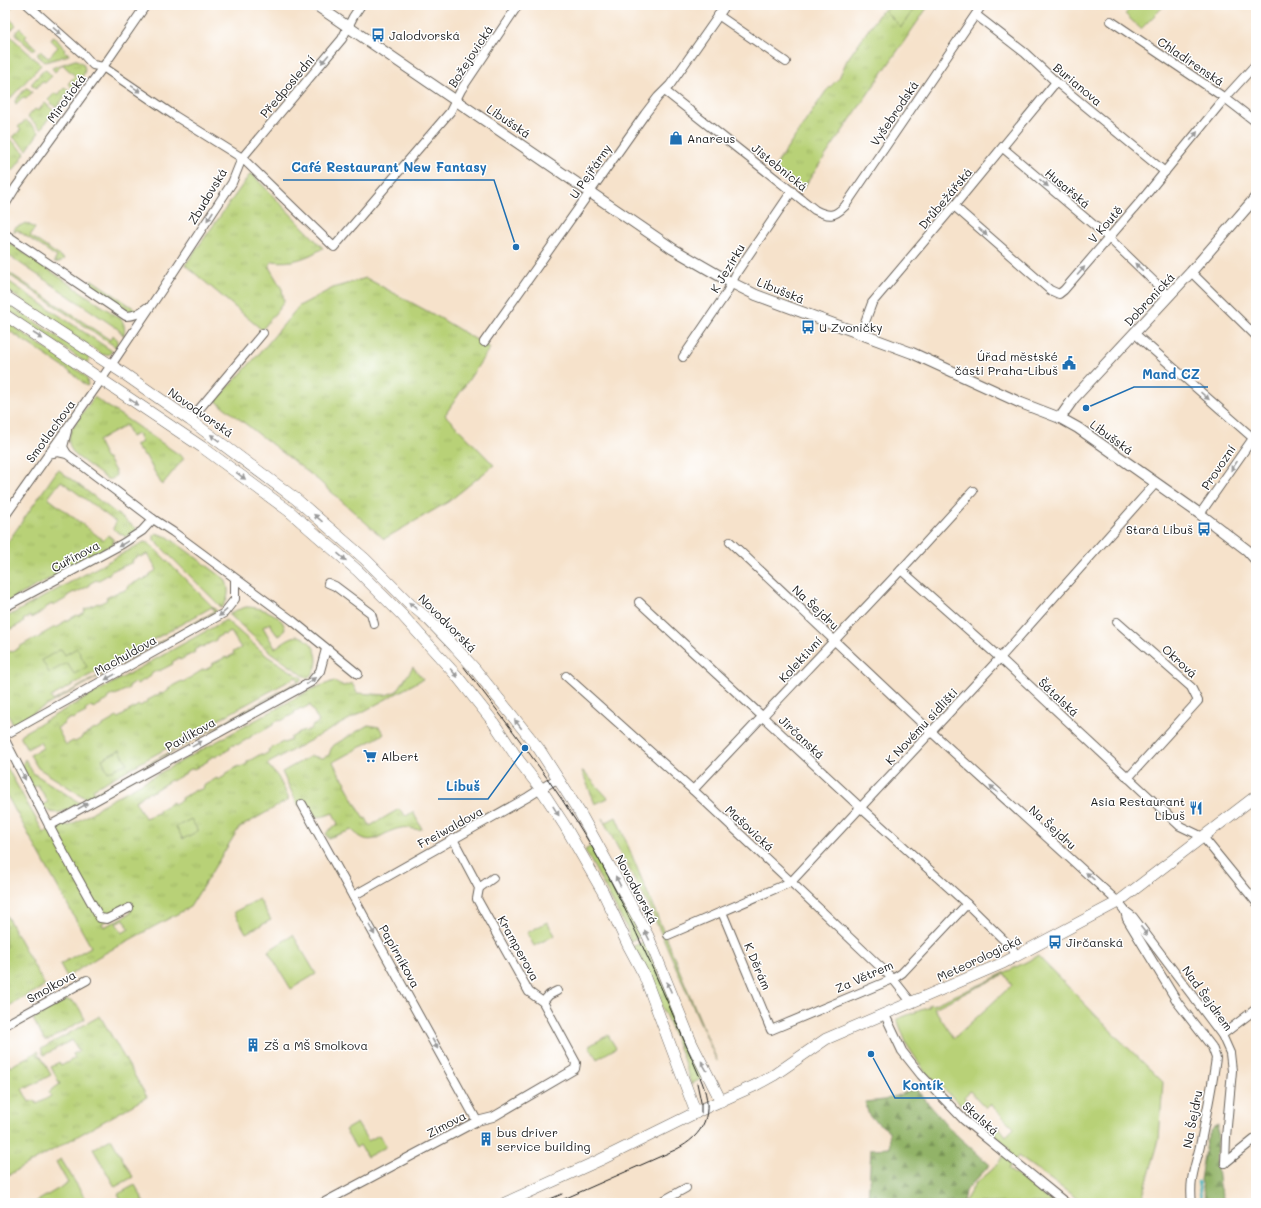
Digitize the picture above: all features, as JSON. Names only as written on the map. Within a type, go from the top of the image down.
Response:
[{"type":"main road","name":"Novodvorská","points":[[5,296],[190,420],[296,499],[365,559],[454,646],[539,749],[583,818],[648,936],[694,1048],[721,1101]]},
{"type":"main road","points":[[5,315],[202,447],[289,511],[358,570],[402,615],[456,675],[491,719],[520,762],[541,789],[565,826],[603,892],[644,975],[696,1113]]},
{"type":"main road","name":"Meteorologická","points":[[506,1203],[748,1089],[774,1075],[821,1042],[974,976],[1060,934],[1122,907],[1203,837],[1256,796]]},
{"type":"street","points":[[28,5],[83,54],[93,65],[104,67],[175,116],[242,158]]},
{"type":"street","name":"Mirotická","points":[[5,206],[16,187],[104,67],[146,5]]},
{"type":"street","name":"Libušská","points":[[316,5],[673,249],[732,283],[779,304],[862,333],[912,353],[1021,403],[1060,418],[1078,428],[1155,484],[1200,514],[1247,550],[1256,560]]},
{"type":"street","name":"Předposlední","points":[[242,158],[342,39],[361,5]]},
{"type":"street","name":"Božejovická","points":[[242,158],[334,248],[450,112],[461,90],[518,5]]},
{"type":"street","name":"U Pejřárny","points":[[484,342],[645,114],[658,97],[665,91],[726,5]]},
{"type":"street","name":"Vyšebrodská","points":[[825,215],[834,214],[845,206],[982,5]]},
{"type":"street","name":"Burianova","points":[[976,15],[1025,53],[1056,82],[1165,172]]},
{"type":"street","points":[[718,16],[786,62]]},
{"type":"street","name":"Chladírenská","points":[[1111,21],[1225,98],[1256,122]]},
{"type":"street","name":"V Koutě","points":[[954,206],[1050,290],[1059,294],[1109,238],[1225,98],[1256,64]]},
{"type":"street","name":"Drůbežářská","points":[[862,333],[872,303],[1056,82]]},
{"type":"street","name":"Jistebnická","points":[[665,91],[815,210],[825,215]]},
{"type":"street","name":"Husařská","points":[[1002,148],[1109,238],[1169,296]]},
{"type":"street","name":"Zbudovská","points":[[101,380],[232,183],[242,158]]},
{"type":"street","name":"K Jezírku","points":[[683,357],[726,294],[737,272],[792,191]]},
{"type":"street","name":"Dobronická","points":[[1060,418],[1074,398],[1191,272],[1256,197]]},
{"type":"street","name":"Zbudovská","points":[[5,234],[126,316],[139,314],[152,304]]},
{"type":"street","points":[[1191,272],[1256,336]]},
{"type":"street","points":[[190,420],[263,333]]},
{"type":"street","points":[[1134,333],[1254,436]]},
{"type":"street","name":"Smotlachova","points":[[5,516],[101,380]]},
{"type":"street","points":[[67,428],[63,447],[67,454],[152,519],[173,532],[293,621],[358,674]]},
{"type":"street","name":"Provozní","points":[[1200,514],[1254,436]]},
{"type":"street","points":[[48,454],[58,452],[67,454]]},
{"type":"street","name":"K Novému sídlišti","points":[[668,935],[792,882],[1000,658],[1155,484]]},
{"type":"street","name":"Kolektivní","points":[[693,790],[901,570],[972,491]]},
{"type":"street","name":"Cuřínova","points":[[5,607],[122,544],[142,532],[152,519]]},
{"type":"street","name":"Na Šejdru","points":[[730,542],[931,732],[1122,907],[1127,920],[1178,1003],[1212,1047],[1216,1058],[1192,1176],[1190,1190],[1192,1203]]},
{"type":"street","name":"Šátalská","points":[[901,570],[1000,658],[1180,826],[1203,837]]},
{"type":"street","name":"Machuldova","points":[[5,735],[224,614],[235,599],[235,579]]},
{"type":"street","points":[[328,583],[335,586],[371,613],[374,624]]},
{"type":"street","name":"Jirčanská","points":[[639,602],[967,904],[1012,948],[1016,955]]},
{"type":"street","name":"Okrová","points":[[1117,622],[1191,687],[1198,701],[1128,778]]},
{"type":"street","name":"Pavlíkova","points":[[49,826],[311,682],[320,672],[326,648]]},
{"type":"street","name":"Mašovická","points":[[566,676],[693,790],[792,882],[893,978],[912,1003]]},
{"type":"street","points":[[5,740],[49,826],[100,918],[107,919],[128,908]]},
{"type":"street","name":"Freiwaldova","points":[[353,896],[558,778]]},
{"type":"street","name":"Papírníkova","points":[[302,804],[477,1120]]},
{"type":"street","points":[[1203,837],[1256,902]]},
{"type":"street","name":"Kramperova","points":[[453,839],[479,888],[477,899],[529,992],[543,1002],[576,1063]]},
{"type":"street","points":[[479,888],[493,878]]},
{"type":"street","name":"Za Větrem","points":[[771,1030],[902,973],[967,904]]},
{"type":"street","name":"Nad Šejdrem","points":[[1122,907],[1133,917],[1222,1035],[1230,1053],[1232,1071],[1225,1163],[1256,1138]]},
{"type":"street","name":"K Děrám","points":[[722,912],[771,1030]]},
{"type":"street","name":"Smolkova","points":[[5,1025],[87,980]]},
{"type":"street","points":[[543,1002],[549,995],[557,991]]},
{"type":"street","points":[[1222,1035],[1256,1009]]},
{"type":"street","name":"Skalská","points":[[885,1015],[902,1051],[921,1075],[964,1120],[1066,1203]]},
{"type":"street","name":"Zimova","points":[[327,1202],[477,1120],[492,1117],[575,1069],[576,1063]]},
{"type":"street","points":[[659,1203],[686,1188]]},
{"type":"green space","points":[[7,5],[14,5],[5,14],[5,8]]},
{"type":"green space","points":[[892,5],[885,11],[901,26],[917,5],[929,5],[802,190],[774,168],[826,91],[839,78],[847,60],[880,13]]},
{"type":"green space","points":[[892,5],[917,5],[901,27],[885,11]]},
{"type":"green space","points":[[1134,5],[1165,5],[1141,29],[1125,14]]},
{"type":"green space","points":[[5,14],[16,25],[11,30],[5,24]]},
{"type":"green space","points":[[20,28],[27,35],[25,38],[36,48],[35,50],[32,50],[16,35],[16,32]]},
{"type":"green space","points":[[5,31],[41,65],[5,104]]},
{"type":"green space","points":[[54,36],[65,50],[64,51],[69,55],[45,62],[38,56],[38,53],[40,51],[48,58],[58,47],[51,40]]},
{"type":"green space","points":[[77,60],[83,64],[85,69],[84,74],[72,88],[68,84],[75,76],[62,64]]},
{"type":"green space","points":[[61,65],[55,72],[52,68]]},
{"type":"green space","points":[[45,69],[52,76],[45,83],[42,81],[36,88],[32,85],[32,83]]},
{"type":"green space","points":[[65,87],[69,91],[56,108],[48,100],[55,93],[58,95]]},
{"type":"green space","points":[[26,88],[32,92],[26,99],[23,97],[16,104],[15,101]]},
{"type":"green space","points":[[45,103],[54,111],[41,129],[28,117],[35,109],[38,111]]},
{"type":"green space","points":[[26,120],[39,132],[27,150],[13,137],[21,130],[18,127]]},
{"type":"green space","points":[[11,140],[25,153],[13,171],[5,164],[5,146]]},
{"type":"green space","points":[[251,173],[323,248],[311,255],[292,261],[272,261],[269,267],[282,289],[284,302],[262,330],[185,265]]},
{"type":"green space","points":[[26,223],[35,228],[30,236],[64,259],[62,261],[54,262],[57,257],[17,230],[14,233],[15,228]]},
{"type":"green space","points":[[5,240],[121,319],[125,331],[124,336],[118,329],[5,253]]},
{"type":"green space","points":[[5,270],[110,340],[113,335],[118,340],[116,347],[5,272]]},
{"type":"green space","points":[[366,278],[440,318],[490,348],[445,415],[494,465],[448,502],[384,539],[318,480],[216,401],[265,347],[299,306],[333,288]]},
{"type":"green space","points":[[5,279],[112,351],[110,354],[103,355],[5,289]]},
{"type":"green space","points":[[92,280],[138,311],[125,309],[89,285]]},
{"type":"green space","points":[[5,302],[89,358],[89,362],[85,362],[5,308]]},
{"type":"green space","points":[[5,321],[83,374],[87,379],[88,385],[87,386],[72,373],[5,328]]},
{"type":"green space","points":[[94,397],[184,458],[162,485],[145,455],[139,451],[135,445],[142,442],[138,434],[131,437],[126,425],[98,441],[104,453],[103,454],[106,459],[108,459],[116,473],[113,478],[107,479],[75,455],[70,447],[69,437],[76,422]]},
{"type":"green space","points":[[59,470],[137,529],[126,537],[113,529],[116,522],[61,481],[48,498],[103,540],[108,535],[113,539],[113,544],[5,603],[5,546]]},
{"type":"green space","points":[[156,533],[168,537],[225,579],[228,587],[228,594],[222,608],[154,540]]},
{"type":"green space","points":[[144,542],[149,543],[217,611],[13,724],[5,709],[5,654],[11,651],[12,652],[33,639],[34,640],[55,627],[56,628],[63,624],[62,623],[77,615],[78,616],[85,612],[84,610],[107,600],[106,598],[129,588],[128,586],[142,579],[143,580],[157,570],[148,554],[139,556],[132,560],[133,562],[110,572],[111,573],[89,584],[89,586],[67,596],[67,598],[53,606],[52,604],[31,618],[30,616],[23,620],[24,622],[9,630],[8,628],[5,630],[5,618]],"holes":[[[212,607],[214,611],[210,614],[53,701],[51,697]]]},
{"type":"green space","points":[[246,607],[258,608],[270,612],[280,619],[285,629],[279,636],[276,634],[270,623],[263,627],[275,648],[288,639],[297,636],[302,637],[312,645],[317,660],[315,670],[312,674],[307,678],[270,652],[229,614]]},
{"type":"green space","points":[[226,620],[267,656],[302,678],[302,680],[87,799],[38,768],[30,755],[43,748],[40,742],[27,749],[21,738],[21,734]],"holes":[[[231,632],[241,648],[233,652],[234,654],[212,664],[212,666],[205,670],[204,669],[183,682],[182,681],[168,688],[169,690],[162,694],[161,693],[140,706],[139,705],[118,718],[117,717],[96,730],[95,729],[75,742],[73,741],[66,745],[57,728],[64,724],[64,722],[86,712],[85,710],[92,706],[93,708],[108,700],[107,698],[129,688],[129,686],[136,682],[137,684],[158,670],[159,671],[173,664],[172,662],[179,658],[180,660],[195,652],[194,650],[216,640],[216,638],[223,634],[224,635]],[[296,677],[299,681],[95,793],[93,789]]]},
{"type":"green space","points":[[77,648],[87,667],[74,674],[67,663],[49,673],[42,660],[61,649],[65,655]]},
{"type":"green space","points":[[413,667],[423,679],[267,764],[278,777],[288,800],[239,828],[190,907],[98,957],[67,977],[60,964],[91,947],[5,792],[5,764],[44,833],[62,822],[69,826],[93,812],[100,806],[312,689],[334,681],[344,686],[352,683],[357,693],[386,695],[397,691]],"holes":[[[310,705],[319,722],[312,726],[312,728],[305,732],[304,730],[290,738],[291,740],[284,743],[283,742],[268,750],[269,752],[262,756],[261,754],[247,762],[247,764],[240,767],[239,766],[218,780],[217,778],[203,786],[204,788],[196,790],[181,798],[182,800],[174,804],[173,802],[159,810],[160,812],[145,818],[135,801],[142,796],[149,792],[150,793],[171,780],[172,781],[186,773],[185,772],[193,768],[194,769],[214,756],[215,757],[230,749],[229,747],[236,744],[237,745],[258,732],[259,733],[273,725],[273,723],[280,720],[281,721],[301,708],[302,709]],[[129,909],[131,913],[104,927],[102,923]],[[124,919],[129,929],[122,933],[116,923]]]},
{"type":"green space","points":[[368,725],[379,727],[384,734],[333,762],[346,783],[345,784],[364,819],[366,818],[370,826],[399,809],[406,816],[413,812],[422,829],[401,828],[371,840],[359,836],[352,830],[328,838],[326,834],[328,831],[338,824],[333,813],[319,817],[313,814],[306,801],[298,805],[282,772],[311,756],[323,758],[329,755],[334,745]]},
{"type":"green space","points":[[120,750],[127,763],[108,772],[102,759]]},
{"type":"green space","points":[[25,759],[33,773],[80,803],[65,811],[56,813],[47,810],[42,805],[48,802],[38,785],[32,788],[22,766]]},
{"type":"green space","points":[[583,771],[608,798],[595,804]]},
{"type":"green space","points":[[616,817],[717,1061],[650,908],[602,818],[605,823]]},
{"type":"green space","points":[[191,819],[198,831],[183,839],[176,827]]},
{"type":"green space","points":[[593,845],[644,935],[630,941],[628,931],[585,850]]},
{"type":"green space","points":[[259,899],[271,920],[246,933],[234,912]]},
{"type":"green space","points":[[5,913],[45,986],[5,1008]]},
{"type":"green space","points":[[547,922],[555,935],[534,946],[527,933]]},
{"type":"green space","points":[[293,935],[316,974],[291,989],[268,951]]},
{"type":"green space","points":[[647,940],[648,950],[705,1077],[691,1084],[682,1055],[657,995],[639,955],[632,947]]},
{"type":"green space","points":[[1038,956],[1163,1082],[1159,1140],[1141,1203],[1083,1203],[1018,1156],[1008,1169],[1053,1203],[964,1203],[975,1184],[992,1170],[1010,1149],[925,1072],[907,1045],[897,1019],[982,984]],"holes":[[[1005,974],[1012,985],[954,1038],[934,1008]],[[970,1091],[986,1108],[990,1104],[1014,1128],[1006,1136],[999,1127],[994,1131],[965,1102],[966,1100],[964,1097]]]},
{"type":"green space","points":[[66,1000],[76,1004],[85,1019],[49,1040],[44,1040],[33,1019]]},
{"type":"green space","points":[[100,1016],[147,1097],[5,1177],[5,1058],[10,1067],[27,1057],[30,1058],[29,1056],[38,1051],[38,1056],[40,1055],[51,1075],[27,1088],[22,1089],[29,1102],[35,1100],[37,1104],[51,1096],[49,1092],[60,1084],[51,1067],[59,1062],[61,1066],[75,1058],[73,1054],[79,1051],[72,1040],[44,1055],[41,1049]]},
{"type":"green space","points":[[608,1035],[616,1048],[597,1059],[589,1046]]},
{"type":"green space","points":[[916,1089],[951,1130],[990,1165],[965,1191],[963,1203],[868,1203],[871,1149],[890,1148],[889,1131],[869,1116],[865,1102],[884,1100]]},
{"type":"green space","points":[[357,1123],[368,1141],[379,1135],[386,1147],[367,1157],[360,1145],[356,1148],[345,1130]]},
{"type":"green space","points":[[1218,1125],[1216,1159],[1219,1186],[1225,1203],[1207,1203],[1200,1180],[1206,1142],[1211,1130]]},
{"type":"green space","points":[[111,1139],[133,1177],[115,1187],[93,1149]]},
{"type":"green space","points":[[61,1159],[88,1203],[34,1203],[68,1183],[56,1162]]},
{"type":"green space","points":[[135,1185],[145,1203],[123,1203],[118,1194]]},
{"type":"waterway","points":[[1198,1182],[1202,1203]]},
{"type":"tram line","points":[[464,667],[547,777],[592,847],[608,875],[663,992],[706,1093],[707,1113],[704,1122],[694,1137],[685,1144],[675,1150],[555,1203]]},
{"type":"tram line","points":[[697,1083],[701,1102],[701,1113]]},
{"type":"tram line","points":[[541,1203],[562,1194]]},
{"type":"place","name":"Jalodvorská","points":[[378,35]]},
{"type":"place","name":"Anareus","points":[[676,138]]},
{"type":"place","name":"Café Restaurant New Fantasy","points":[[516,247]]},
{"type":"place","name":"U Zvoničky","points":[[808,327]]},
{"type":"place","name":"Úřad městské části Praha-Libuš","points":[[1069,363]]},
{"type":"place","name":"Mand CZ","points":[[1086,408]]},
{"type":"place","name":"Stará Libuš","points":[[1204,529]]},
{"type":"place","name":"Libuš","points":[[525,748]]},
{"type":"place","name":"Albert","points":[[370,756]]},
{"type":"place","name":"Asia Restaurant Libuš","points":[[1196,808]]},
{"type":"place","name":"Jirčanská","points":[[1055,942]]},
{"type":"place","name":"ZŠ a MŠ Smolkova","points":[[253,1045]]},
{"type":"place","name":"Kontík","points":[[871,1054]]},
{"type":"place","name":"bus driver service building","points":[[486,1139]]}]
